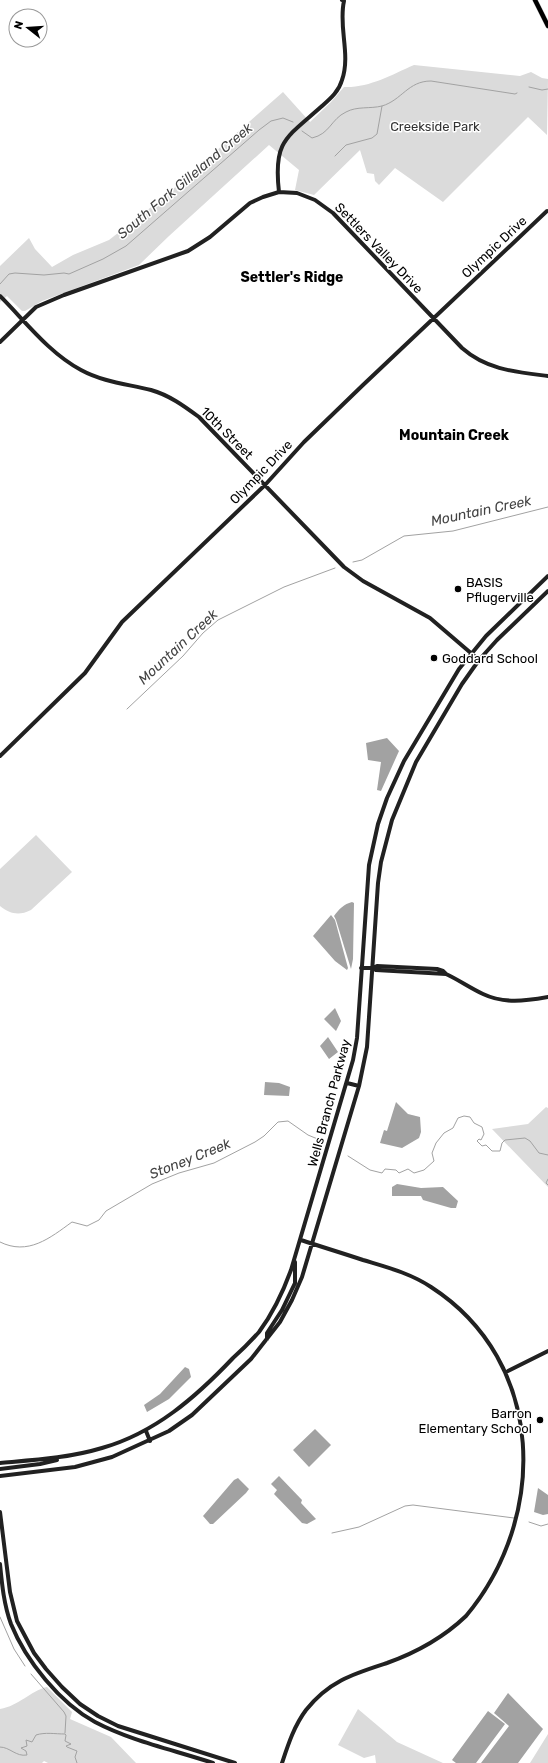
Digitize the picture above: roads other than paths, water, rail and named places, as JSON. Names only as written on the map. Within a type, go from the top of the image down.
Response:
[{"type":"main road","points":[[279,192],[277,165],[280,150],[287,138],[335,94],[342,80],[344,72],[342,16],[343,0]]},
{"type":"main road","points":[[535,0],[548,26]]},
{"type":"main road","name":"Settlers Valley Drive","points":[[0,342],[36,307],[54,299],[188,251],[203,243],[250,203],[279,192],[308,197],[324,205],[462,348],[475,359],[484,364],[507,370],[548,376]]},
{"type":"main road","name":"Olympic Drive","points":[[0,756],[85,673],[122,622],[265,485],[304,442],[547,211]]},
{"type":"main road","name":"10th Street","points":[[0,296],[52,350],[81,370],[106,381],[152,390],[178,402],[199,416],[349,571],[363,581],[430,618],[479,660]]},
{"type":"main road","name":"Wells Branch Parkway","points":[[0,1463],[73,1456],[104,1448],[146,1431],[166,1419],[186,1403],[224,1368],[258,1332],[282,1294],[301,1240],[353,1060],[357,1038],[369,865],[383,809],[404,761],[449,684],[471,653],[486,636],[548,576]]},
{"type":"main road","name":"Wells Branch Parkway","points":[[0,1476],[75,1467],[112,1457],[150,1441],[169,1431],[192,1415],[251,1359],[280,1322],[302,1277],[359,1086],[367,1047],[378,883],[381,862],[392,820],[416,762],[462,684],[479,660],[497,640],[548,591]]},
{"type":"main road","points":[[361,968],[373,968],[377,966],[431,968],[443,971],[483,994],[501,1000],[523,1001],[548,998]]},
{"type":"main road","points":[[347,1083],[359,1086]]},
{"type":"main road","points":[[301,1240],[410,1275],[429,1285],[454,1302],[474,1322],[493,1345],[508,1371],[524,1416]]},
{"type":"main road","points":[[267,1339],[267,1332],[282,1310],[294,1283],[295,1258]]},
{"type":"main road","points":[[508,1371],[548,1351]]},
{"type":"main road","points":[[146,1431],[150,1441]]},
{"type":"main road","points":[[0,1469],[40,1464],[73,1456]]},
{"type":"main road","points":[[0,1512],[11,1597],[17,1621],[34,1653],[46,1669],[80,1704],[112,1723],[235,1763]]},
{"type":"main road","points":[[0,1564],[4,1600],[11,1623],[27,1656],[56,1690],[82,1714],[116,1731],[213,1763]]},
{"type":"main road","points":[[282,1763],[296,1725],[305,1711],[318,1697],[344,1678],[418,1650],[446,1633],[477,1603],[490,1588],[502,1569]]},
{"type":"main road","points":[[137,1739],[139,1733]]},
{"type":"waterway","name":"South Fork Gilleland Creek","points":[[302,131],[312,138],[318,136],[327,130],[337,118],[346,112],[355,109],[382,106],[395,100],[416,84],[423,82],[431,81],[515,94],[517,93]]},
{"type":"waterway","name":"South Fork Gilleland Creek","points":[[529,87],[542,90],[548,89]]},
{"type":"waterway","points":[[335,156],[346,145],[372,138],[377,134],[382,106]]},
{"type":"waterway","name":"South Fork Gilleland Creek","points":[[0,284],[9,274],[69,274],[103,259],[126,246],[271,121],[283,118],[293,122]]},
{"type":"waterway","name":"Mountain Creek","points":[[353,562],[362,560],[404,536],[453,531],[548,507]]},
{"type":"waterway","name":"Mountain Creek","points":[[127,709],[183,656],[203,633],[218,620],[284,587],[335,568]]},
{"type":"waterway","name":"Stoney Creek","points":[[348,1156],[370,1170],[382,1173],[385,1169],[396,1170],[399,1173],[408,1169],[414,1173],[424,1170],[434,1161],[432,1153],[436,1143],[444,1133],[453,1128],[458,1118],[464,1116],[470,1117],[474,1123],[482,1127],[484,1134],[481,1140],[479,1139],[477,1141],[482,1146],[486,1145],[492,1151],[500,1151],[502,1143],[505,1140],[525,1138],[530,1141],[539,1153],[548,1155]]},
{"type":"waterway","name":"Stoney Creek","points":[[0,1242],[10,1246],[29,1246],[47,1239],[72,1222],[87,1226],[99,1220],[106,1211],[152,1184],[179,1173],[214,1163],[255,1142],[264,1136],[278,1122],[288,1121],[308,1135],[320,1140]]},
{"type":"waterway","name":"Stoney Creek","points":[[548,1179],[546,1183],[548,1185]]},
{"type":"waterway","points":[[332,1533],[359,1527],[405,1506],[413,1505],[514,1518]]},
{"type":"waterway","points":[[529,1522],[541,1526],[548,1524]]},
{"type":"waterway","points":[[0,1617],[14,1649],[25,1666]]},
{"type":"waterway","points":[[31,1674],[64,1712],[66,1716],[65,1733]]},
{"type":"waterway","points":[[0,1747],[4,1747],[20,1755],[27,1755],[26,1751],[21,1748],[27,1746],[26,1740],[32,1742],[36,1735],[39,1734],[65,1734],[65,1741],[71,1744],[66,1746],[77,1751],[75,1757],[77,1763]]},
{"type":"place","name":"BASIS Pflugerville","points":[[458,589]]},
{"type":"place","name":"Goddard School","points":[[434,658]]},
{"type":"place","name":"Barron Elementary School","points":[[540,1420]]},
{"type":"district","name":"Settler's Ridge","points":[[292,277]]},
{"type":"district","name":"Mountain Creek","points":[[454,435]]},
{"type":"park label","name":"Creekside Park","points":[[435,126]]}]
